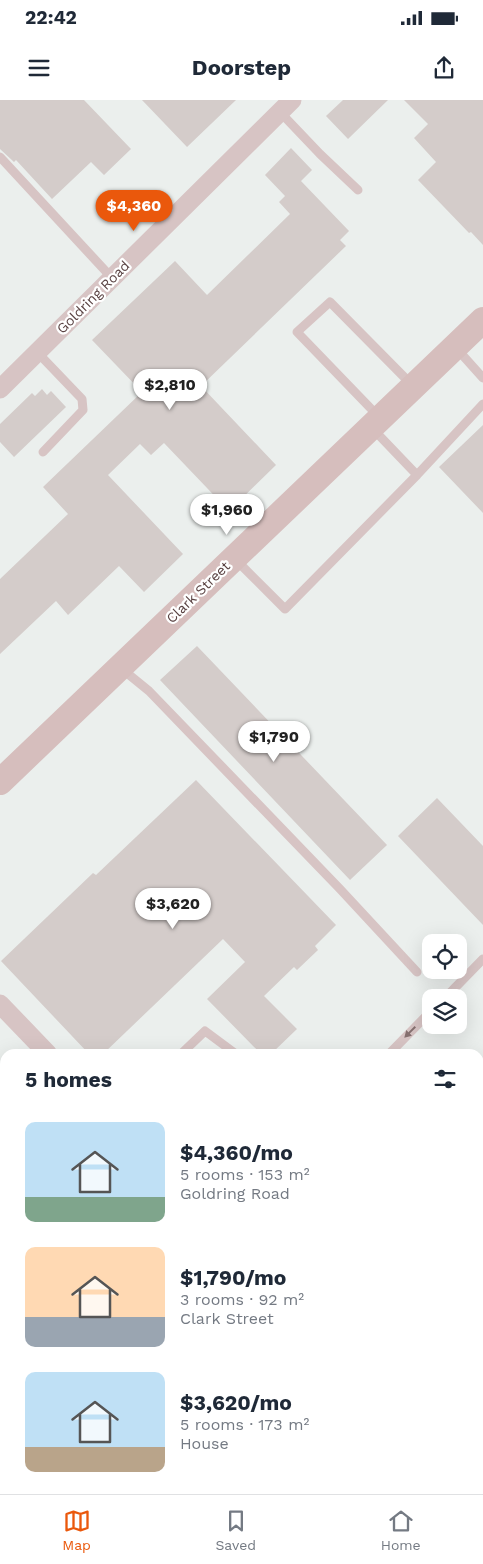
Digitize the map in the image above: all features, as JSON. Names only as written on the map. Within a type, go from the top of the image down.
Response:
[{"type":"street","name":"Goldring Road","points":[[0,389],[286,106]]},
{"type":"street","name":"Clark Street","points":[[0,782],[483,320]]},
{"type":"street","points":[[0,1004],[43,1049]]},
{"type":"lane","points":[[286,106],[320,154],[358,190]]},
{"type":"lane","points":[[0,158],[112,278]]},
{"type":"lane","points":[[414,386],[330,302],[297,332],[376,423],[417,475]]},
{"type":"lane","points":[[455,347],[483,378]]},
{"type":"lane","points":[[37,352],[82,399],[83,410],[42,452]]},
{"type":"lane","points":[[234,558],[285,609],[417,475],[483,404]]},
{"type":"lane","points":[[120,667],[149,691],[340,889],[417,972]]},
{"type":"lane","points":[[454,989],[483,959]]},
{"type":"lane","points":[[394,1049],[422,1020]]},
{"type":"lane","points":[[186,1049],[205,1030],[230,1049]]},
{"type":"building","points":[[0,100],[84,100],[131,149],[104,175],[91,162],[52,199],[16,160],[14,162],[0,149]]},
{"type":"building","points":[[142,100],[236,100],[187,147]]},
{"type":"building","points":[[343,100],[388,100],[348,139],[326,116]]},
{"type":"building","points":[[404,100],[483,100],[483,245],[418,180],[436,162],[414,138],[428,124]]},
{"type":"building","points":[[291,148],[312,170],[301,181],[349,231],[340,240],[346,246],[201,386],[276,465],[229,511],[164,443],[151,455],[140,444],[108,475],[183,554],[144,592],[119,566],[68,615],[56,601],[0,654],[0,579],[68,514],[43,487],[142,392],[92,340],[175,261],[207,295],[290,214],[279,202],[285,196],[265,175]]},
{"type":"building","points":[[42,389],[47,395],[51,391],[66,407],[14,457],[0,442],[0,424],[32,393],[35,396]]},
{"type":"building","points":[[483,425],[483,513],[439,467]]},
{"type":"building","points":[[197,646],[387,845],[350,880],[160,680]]},
{"type":"building","points":[[196,780],[336,925],[315,946],[318,950],[297,970],[294,967],[264,996],[297,1029],[276,1049],[256,1049],[207,999],[245,962],[223,939],[108,1049],[84,1049],[1,961],[93,873],[96,875]]},
{"type":"building","points":[[437,798],[483,846],[483,925],[398,836]]}]
